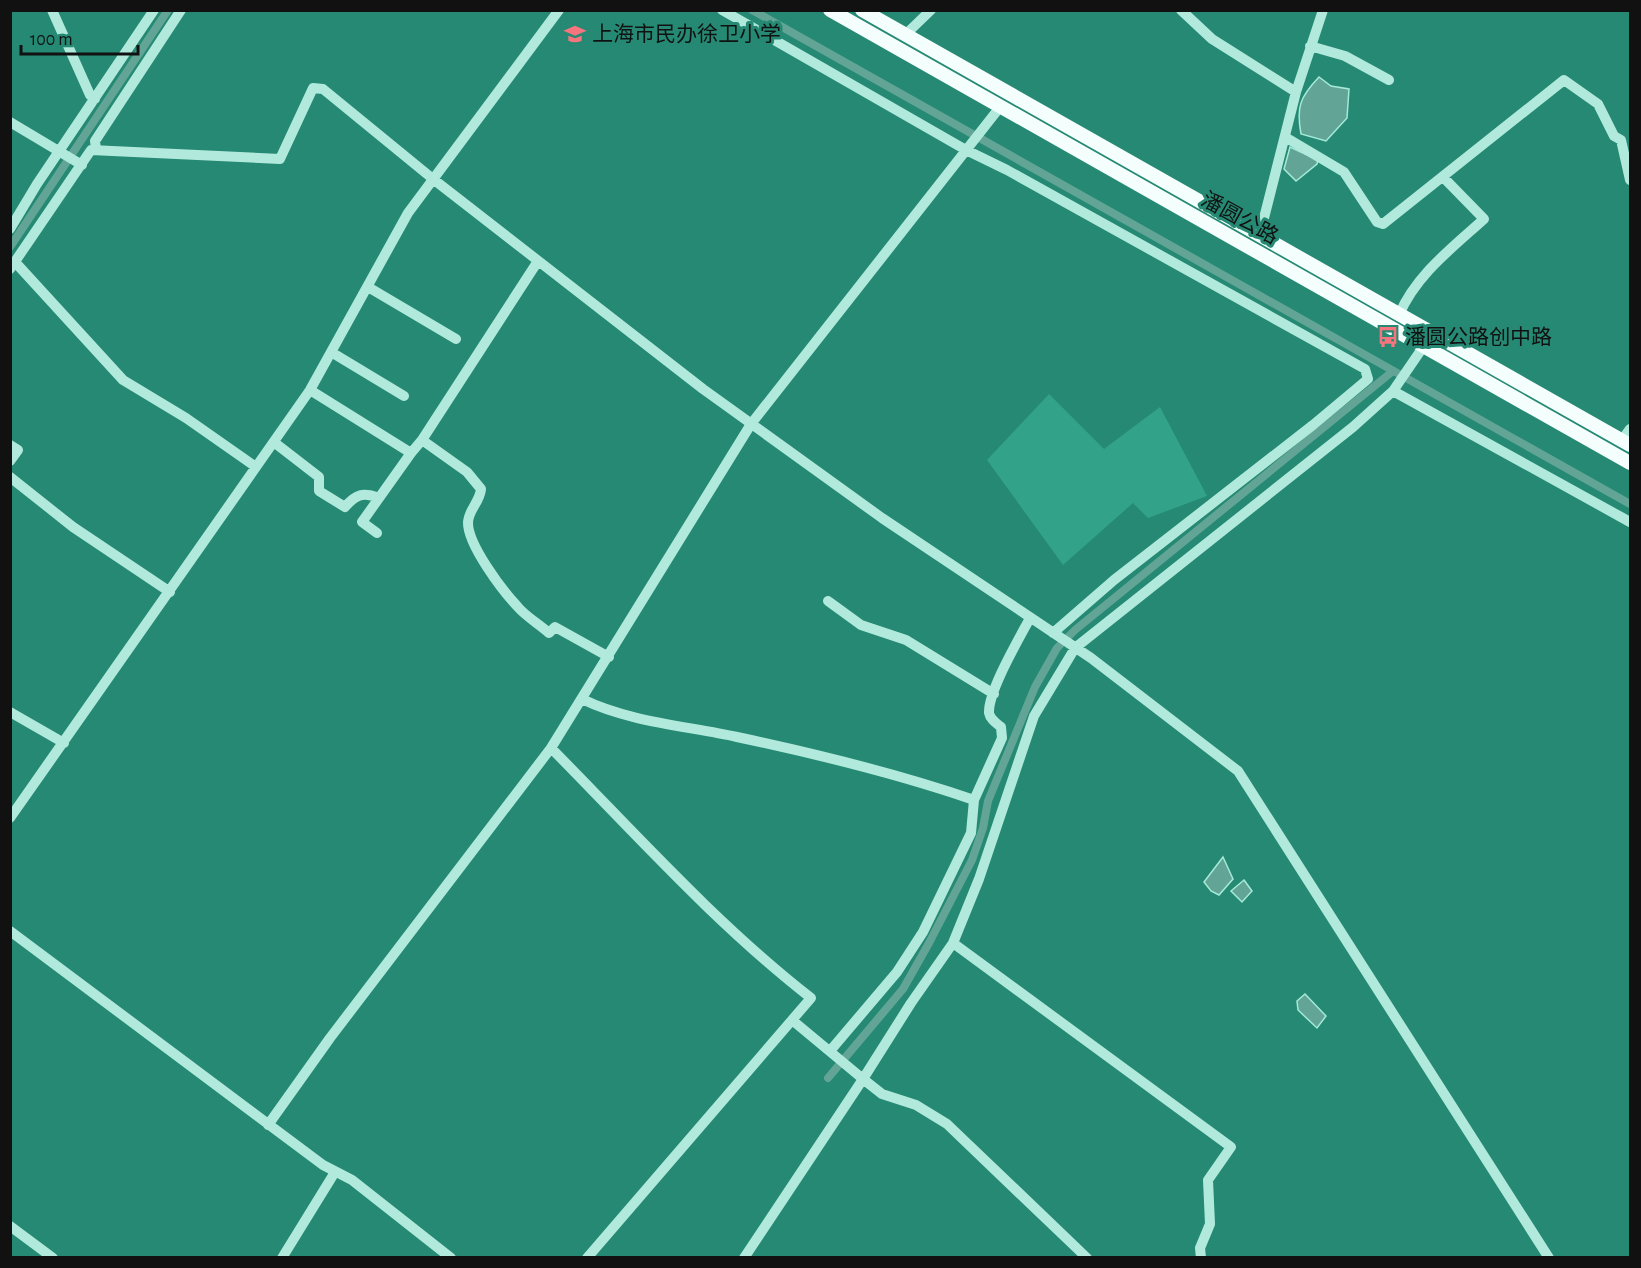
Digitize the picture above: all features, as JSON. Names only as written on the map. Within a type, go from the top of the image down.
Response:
[{"type":"main road","name":"潘圆公路","points":[[830,10],[1630,463]]},
{"type":"main road","name":"潘圆公路","points":[[862,10],[1432,334],[1628,438]]},
{"type":"street","points":[[52,10],[90,95],[95,99]]},
{"type":"street","points":[[10,229],[14,217],[60,153],[154,10]]},
{"type":"street","points":[[96,150],[95,141],[181,10]]},
{"type":"street","points":[[10,818],[310,390],[408,213],[559,10]]},
{"type":"street","points":[[722,10],[967,149],[1365,369],[1368,379],[1313,425],[1114,580],[1054,634]]},
{"type":"street","points":[[905,35],[931,10]]},
{"type":"street","points":[[1181,10],[1212,39],[1296,92]]},
{"type":"street","points":[[1256,235],[1263,222],[1296,92],[1323,10]]},
{"type":"street","points":[[1310,45],[1345,56],[1389,80]]},
{"type":"street","points":[[1284,137],[1344,172],[1377,222],[1383,225],[1564,80],[1598,104],[1614,136],[1621,140],[1630,180]]},
{"type":"street","points":[[256,467],[186,418],[123,380],[13,266],[91,150],[280,159],[313,88],[318,87],[538,261],[751,424],[882,518],[1074,647],[1238,771],[1549,1257]]},
{"type":"street","points":[[268,1125],[330,1038],[551,748],[751,424],[1000,106]]},
{"type":"street","points":[[10,122],[80,164]]},
{"type":"street","points":[[1399,315],[1407,295],[1421,278],[1484,219],[1443,177]]},
{"type":"street","points":[[377,533],[362,522],[422,440],[538,261]]},
{"type":"street","points":[[368,287],[456,339]]},
{"type":"street","points":[[744,1257],[863,1079],[911,1002],[953,943],[979,879],[1034,716],[1074,647],[1353,427],[1393,391],[1432,334]]},
{"type":"street","points":[[332,352],[404,396]]},
{"type":"street","points":[[310,390],[411,453]]},
{"type":"street","points":[[1393,391],[1630,522]]},
{"type":"street","points":[[422,440],[467,472],[481,489],[480,497],[471,512],[469,531],[489,567],[518,608],[549,633],[555,627],[609,657]]},
{"type":"street","points":[[274,443],[320,477],[319,491],[345,507],[355,496],[362,493],[379,498]]},
{"type":"street","points":[[10,444],[18,450],[10,460]]},
{"type":"street","points":[[10,477],[73,527],[170,592]]},
{"type":"street","points":[[828,601],[861,625],[906,640],[994,694]]},
{"type":"street","points":[[830,1052],[897,972],[923,932],[971,833],[974,800],[1002,738],[1001,727],[989,714],[994,694],[1004,668],[1030,618]]},
{"type":"street","points":[[582,699],[617,712],[821,755],[913,779],[974,800]]},
{"type":"street","points":[[10,712],[64,743]]},
{"type":"street","points":[[551,748],[724,923],[773,968],[812,998],[587,1257]]},
{"type":"street","points":[[10,931],[268,1125],[335,1172],[352,1180],[451,1257]]},
{"type":"street","points":[[953,943],[1231,1147],[1208,1180],[1210,1224],[1200,1248],[1200,1257]]},
{"type":"street","points":[[792,1020],[882,1094],[916,1105],[947,1124],[1087,1257]]},
{"type":"street","points":[[282,1257],[335,1172]]},
{"type":"street","points":[[10,1226],[53,1257]]},
{"type":"green space","points":[[1049,394],[1104,449],[1160,407],[1207,496],[1148,518],[1133,503],[1063,565],[987,460]]},
{"type":"water","points":[[1319,77],[1331,86],[1349,89],[1347,118],[1326,141],[1301,134],[1299,117],[1299,109],[1307,91]]},
{"type":"water","points":[[1290,147],[1318,160],[1317,164],[1296,181],[1284,169]]},
{"type":"water","points":[[1223,857],[1233,879],[1219,895],[1211,891],[1204,882]]},
{"type":"water","points":[[1244,880],[1252,891],[1242,902],[1231,891]]},
{"type":"water","points":[[1305,994],[1326,1016],[1317,1028],[1298,1010],[1297,1001]]},
{"type":"waterway","points":[[10,247],[168,10]]},
{"type":"waterway","points":[[752,10],[1630,504]]},
{"type":"waterway","points":[[828,1078],[903,989],[929,943],[972,860],[983,828],[988,801],[1035,687],[1057,648],[1075,630],[1393,371]]},
{"type":"place","name":"上海市民办徐卫小学","points":[[575,34]]},
{"type":"place","name":"潘圆公路创中路","points":[[1388,337]]}]
